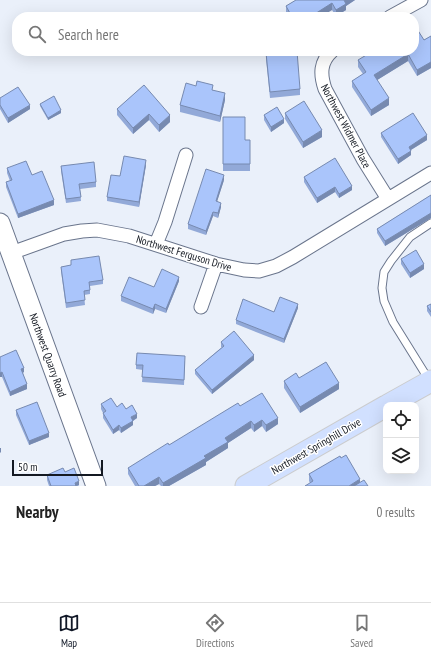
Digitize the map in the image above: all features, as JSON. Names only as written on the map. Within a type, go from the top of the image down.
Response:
[{"type":"main road","name":"Northwest Springhill Drive","points":[[394,402],[430,381]]},
{"type":"main road","name":"Northwest Springhill Drive","points":[[246,486],[383,408]]},
{"type":"street","points":[[399,12],[421,0]]},
{"type":"street","name":"Northwest Widmer Place","points":[[326,56],[322,67],[321,78],[325,89],[363,159],[388,199]]},
{"type":"street","points":[[156,244],[165,222],[186,156]]},
{"type":"street","name":"Northwest Ferguson Drive","points":[[11,253],[49,239],[82,231],[97,230],[114,232],[156,244],[216,264],[244,270],[260,271],[276,266],[431,173]]},
{"type":"street","name":"Northwest Quarry Road","points":[[0,223],[96,486]]},
{"type":"street","points":[[201,307],[216,264]]},
{"type":"lane","points":[[430,381],[393,322],[384,301],[382,288],[384,272],[391,261],[410,238],[431,223]]},
{"type":"building","points":[[296,0],[344,0],[346,4],[336,10],[332,3],[318,12],[289,12],[286,6]]},
{"type":"building","points":[[419,32],[424,40],[431,36],[431,62],[417,70],[409,56],[419,56]]},
{"type":"building","points":[[266,56],[297,56],[300,89],[270,92]]},
{"type":"building","points":[[365,56],[405,56],[374,75],[389,98],[371,110],[352,81],[366,72],[358,60]]},
{"type":"building","points":[[197,81],[213,85],[212,90],[225,93],[220,116],[180,105],[186,83],[196,86]]},
{"type":"building","points":[[144,85],[170,115],[159,125],[149,114],[133,128],[117,109]]},
{"type":"building","points":[[18,87],[30,105],[8,118],[0,105],[0,98]]},
{"type":"building","points":[[54,96],[61,110],[48,118],[40,104]]},
{"type":"building","points":[[304,101],[322,130],[303,142],[285,113]]},
{"type":"building","points":[[277,107],[284,119],[271,127],[264,115]]},
{"type":"building","points":[[413,113],[427,135],[409,147],[411,151],[398,159],[381,133]]},
{"type":"building","points":[[223,117],[245,117],[245,140],[250,140],[250,164],[223,164]]},
{"type":"building","points":[[124,156],[146,160],[139,202],[107,197],[111,175],[120,176]]},
{"type":"building","points":[[335,158],[352,186],[339,194],[335,187],[317,198],[304,177]]},
{"type":"building","points":[[26,161],[32,175],[42,171],[54,200],[18,214],[6,182],[12,180],[7,168]]},
{"type":"building","points":[[94,162],[96,182],[79,184],[81,197],[66,199],[61,166]]},
{"type":"building","points":[[206,169],[224,175],[216,201],[221,203],[218,213],[213,212],[206,231],[188,224]]},
{"type":"building","points":[[431,195],[431,213],[385,241],[377,229]]},
{"type":"building","points":[[416,250],[424,264],[410,273],[401,259]]},
{"type":"building","points":[[99,256],[103,280],[89,282],[90,290],[84,291],[85,300],[66,303],[61,267],[71,265],[71,260]]},
{"type":"building","points":[[162,269],[179,277],[166,309],[155,304],[153,309],[121,296],[129,277],[154,287]]},
{"type":"building","points":[[280,297],[298,304],[284,339],[236,320],[243,299],[274,312]]},
{"type":"building","points":[[431,304],[431,312],[427,306]]},
{"type":"building","points":[[234,331],[254,355],[212,390],[195,370],[224,346],[221,342]]},
{"type":"building","points":[[16,350],[24,368],[21,369],[27,384],[10,392],[2,372],[0,373],[0,357]]},
{"type":"building","points":[[137,353],[185,356],[184,380],[142,377],[143,365],[136,365]]},
{"type":"building","points":[[326,362],[339,383],[300,407],[284,381],[296,373],[299,378]]},
{"type":"building","points":[[262,393],[278,418],[266,425],[262,420],[254,425],[251,421],[225,438],[228,442],[204,456],[206,458],[163,483],[159,477],[144,486],[139,486],[128,468],[238,403],[240,406]]},
{"type":"building","points":[[111,398],[117,407],[122,403],[126,409],[132,405],[137,414],[131,417],[133,421],[121,428],[119,425],[113,430],[103,413],[106,411],[101,404]]},
{"type":"building","points":[[37,402],[49,433],[29,441],[16,410]]},
{"type":"building","points":[[346,455],[360,479],[349,486],[305,486],[313,481],[309,474],[340,456],[341,458]]},
{"type":"building","points":[[63,468],[65,472],[74,468],[79,481],[75,483],[76,486],[51,486],[47,475]]},
{"type":"building","points":[[364,480],[368,486],[354,486]]}]
